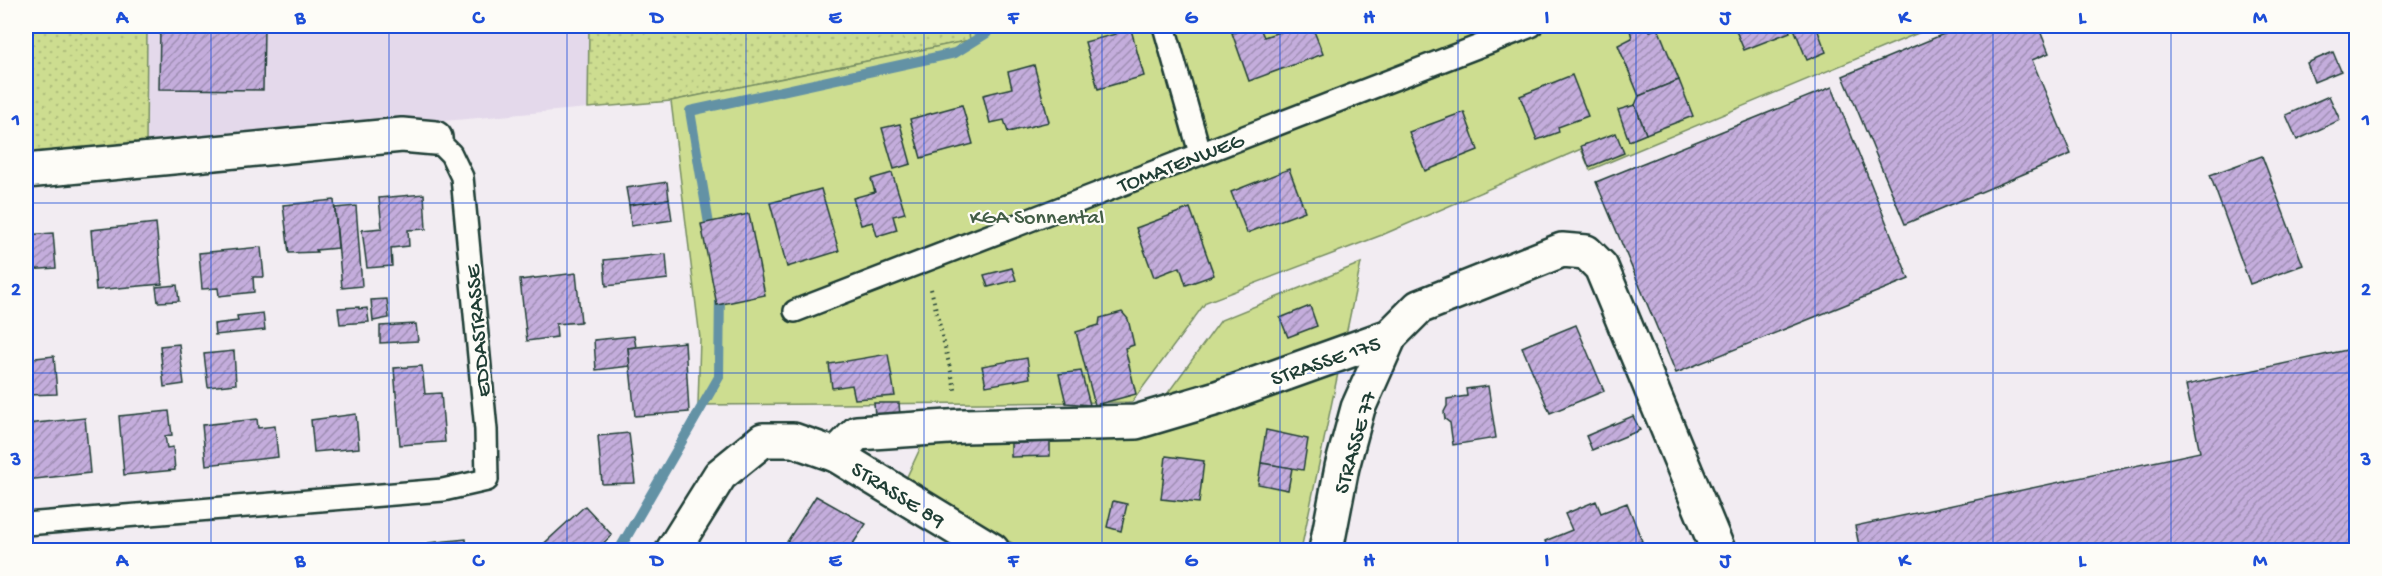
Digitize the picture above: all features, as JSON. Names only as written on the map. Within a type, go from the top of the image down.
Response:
[{"type":"street","name":"EDDASTRASSE","points":[[26,171],[402,135],[435,138]]},
{"type":"street","name":"STRASSE 175","points":[[836,455],[857,433],[964,426],[1136,422],[1217,398],[1390,336],[1419,307],[1562,250],[1586,252],[1601,267],[1718,550]]},
{"type":"street","name":"STRASSE 77","points":[[1326,550],[1342,467],[1358,408],[1390,336]]},
{"type":"street","name":"STRASSE 89","points":[[673,550],[720,475],[763,440],[794,440],[836,455],[992,550]]},
{"type":"lane","points":[[1164,26],[1200,153]]},
{"type":"lane","name":"TOMATENWEG","points":[[795,311],[1531,26]]},
{"type":"lane","name":"EDDASTRASSE","points":[[26,524],[443,490],[487,480],[486,430],[462,177],[451,154],[435,138]]},
{"type":"path","points":[[924,260],[964,426]]},
{"type":"shaded area","points":[[147,26],[589,26],[588,108],[146,148]]},
{"type":"green space","points":[[26,26],[147,26],[146,148],[26,163]]},
{"type":"green space","points":[[589,26],[968,26],[971,40],[671,101],[588,108]]},
{"type":"green space","name":"KGA Sonnental","points":[[968,26],[1935,26],[1590,170],[1581,149],[1382,235],[1206,302],[1132,402],[698,405],[700,338],[671,101],[970,40]]},
{"type":"green space","points":[[1361,263],[1301,550],[1024,550],[905,481],[925,438],[1146,423],[1221,320]]},
{"type":"building","points":[[160,26],[264,26],[263,90],[159,89]]},
{"type":"building","points":[[429,26],[532,26],[532,29]]},
{"type":"building","points":[[1130,26],[1144,76],[1098,89],[1085,42],[1116,34],[1115,28]]},
{"type":"building","points":[[1259,26],[1264,37],[1298,26],[1312,26],[1323,54],[1249,81],[1232,33]]},
{"type":"building","points":[[1629,26],[1648,26],[1650,31],[1658,28],[1679,80],[1639,96],[1618,45],[1632,38]]},
{"type":"building","points":[[1734,26],[1788,26],[1790,32],[1744,50]]},
{"type":"building","points":[[1793,26],[1816,26],[1826,52],[1807,60]]},
{"type":"building","points":[[1963,26],[2038,26],[2049,53],[2032,60],[2071,154],[1905,224],[1843,76]]},
{"type":"building","points":[[2333,52],[2341,71],[2314,82],[2307,63]]},
{"type":"building","points":[[1034,65],[1049,122],[1008,132],[1004,120],[990,123],[983,95],[1012,88],[1008,72]]},
{"type":"building","points":[[1572,75],[1588,116],[1558,127],[1559,132],[1537,140],[1520,96]]},
{"type":"building","points":[[1679,80],[1693,116],[1646,134],[1635,105],[1639,96]]},
{"type":"building","points":[[1832,87],[1909,279],[1676,373],[1596,182]]},
{"type":"building","points":[[2329,96],[2340,120],[2297,140],[2286,115]]},
{"type":"building","points":[[962,105],[973,144],[921,158],[910,119]]},
{"type":"building","points":[[1635,105],[1646,134],[1629,141],[1618,110]]},
{"type":"building","points":[[1464,112],[1478,150],[1425,171],[1409,132]]},
{"type":"building","points":[[900,124],[911,164],[894,169],[882,128]]},
{"type":"building","points":[[1616,133],[1624,153],[1589,167],[1581,146]]},
{"type":"building","points":[[2262,156],[2303,265],[2250,284],[2210,175]]},
{"type":"building","points":[[1289,169],[1305,211],[1247,233],[1231,192]]},
{"type":"building","points":[[892,173],[905,213],[893,216],[897,230],[877,236],[873,222],[861,225],[853,198],[875,192],[871,179]]},
{"type":"building","points":[[667,182],[669,199],[629,205],[626,188]]},
{"type":"building","points":[[821,189],[839,251],[787,267],[770,203]]},
{"type":"building","points":[[424,194],[426,229],[408,230],[409,246],[391,248],[392,266],[367,268],[362,230],[382,228],[379,198]]},
{"type":"building","points":[[669,199],[672,220],[631,226],[629,205]]},
{"type":"building","points":[[334,200],[338,248],[316,250],[317,252],[289,253],[283,205]]},
{"type":"building","points":[[356,206],[362,286],[342,288],[335,208]]},
{"type":"building","points":[[1190,208],[1214,275],[1186,285],[1180,267],[1154,277],[1136,228]]},
{"type":"building","points":[[749,214],[765,295],[717,305],[701,224]]},
{"type":"building","points":[[156,223],[162,284],[96,290],[91,230]]},
{"type":"building","points":[[53,233],[56,268],[26,270],[26,235]]},
{"type":"building","points":[[261,247],[264,277],[253,277],[254,292],[219,296],[218,288],[202,289],[199,253]]},
{"type":"building","points":[[666,254],[668,279],[606,286],[604,260]]},
{"type":"building","points":[[1012,268],[1016,280],[988,287],[984,275]]},
{"type":"building","points":[[576,273],[581,322],[556,324],[557,337],[527,341],[520,280]]},
{"type":"building","points":[[177,285],[179,301],[158,302],[156,287]]},
{"type":"building","points":[[387,299],[389,318],[373,321],[371,300]]},
{"type":"building","points":[[1310,306],[1317,326],[1288,337],[1280,318]]},
{"type":"building","points":[[359,307],[359,309],[367,308],[369,322],[340,324],[338,308]]},
{"type":"building","points":[[1122,312],[1128,319],[1134,345],[1125,348],[1136,394],[1095,405],[1076,332],[1099,325],[1100,318]]},
{"type":"building","points":[[263,313],[265,330],[215,335],[214,324],[238,321],[237,316]]},
{"type":"building","points":[[416,324],[418,341],[380,343],[380,326]]},
{"type":"building","points":[[1576,325],[1604,391],[1550,413],[1522,347]]},
{"type":"building","points":[[634,336],[636,347],[628,348],[630,366],[596,370],[594,340]]},
{"type":"building","points":[[685,342],[689,412],[635,416],[628,348]]},
{"type":"building","points":[[179,344],[184,384],[164,387],[160,346]]},
{"type":"building","points":[[2356,348],[2356,550],[1860,550],[1855,526],[2200,452],[2186,385]]},
{"type":"building","points":[[234,351],[236,384],[208,387],[204,354]]},
{"type":"building","points":[[888,354],[895,396],[855,399],[852,385],[832,388],[829,364]]},
{"type":"building","points":[[54,356],[57,394],[26,395],[26,359]]},
{"type":"building","points":[[1027,358],[1030,378],[986,386],[982,366]]},
{"type":"building","points":[[422,366],[425,394],[441,393],[445,442],[400,445],[394,368]]},
{"type":"building","points":[[1081,371],[1090,405],[1066,403],[1059,374]]},
{"type":"building","points":[[1488,386],[1496,438],[1453,445],[1450,423],[1445,419],[1444,412],[1447,399],[1467,396],[1466,389]]},
{"type":"building","points":[[874,403],[899,403],[900,416],[875,417]]},
{"type":"building","points":[[169,411],[172,435],[165,436],[167,448],[173,447],[175,470],[124,475],[119,416]]},
{"type":"building","points":[[356,414],[359,448],[314,452],[311,420]]},
{"type":"building","points":[[1633,416],[1640,430],[1592,450],[1586,436]]},
{"type":"building","points":[[85,418],[90,473],[26,480],[26,424]]},
{"type":"building","points":[[257,419],[258,428],[275,426],[278,457],[206,465],[202,425]]},
{"type":"building","points":[[1266,430],[1308,439],[1303,470],[1261,463]]},
{"type":"building","points":[[629,433],[635,483],[602,484],[598,436]]},
{"type":"building","points":[[1050,442],[1050,456],[1011,457],[1011,443]]},
{"type":"building","points":[[1166,456],[1204,461],[1199,503],[1161,499]]},
{"type":"building","points":[[1261,463],[1292,468],[1288,490],[1258,484]]},
{"type":"building","points":[[816,496],[866,524],[849,550],[794,550],[785,545]]},
{"type":"building","points":[[1113,501],[1127,504],[1121,531],[1107,527]]},
{"type":"building","points":[[1596,501],[1601,513],[1627,503],[1642,541],[1617,550],[1548,550],[1545,541],[1572,530],[1565,514]]},
{"type":"building","points":[[585,506],[612,535],[596,550],[538,549]]},
{"type":"building","points":[[466,539],[467,550],[428,550],[428,543]]},
{"type":"waterway","points":[[711,236],[690,111],[955,53],[987,33],[989,26]]},
{"type":"waterway","points":[[619,550],[719,377],[720,290]]}]
